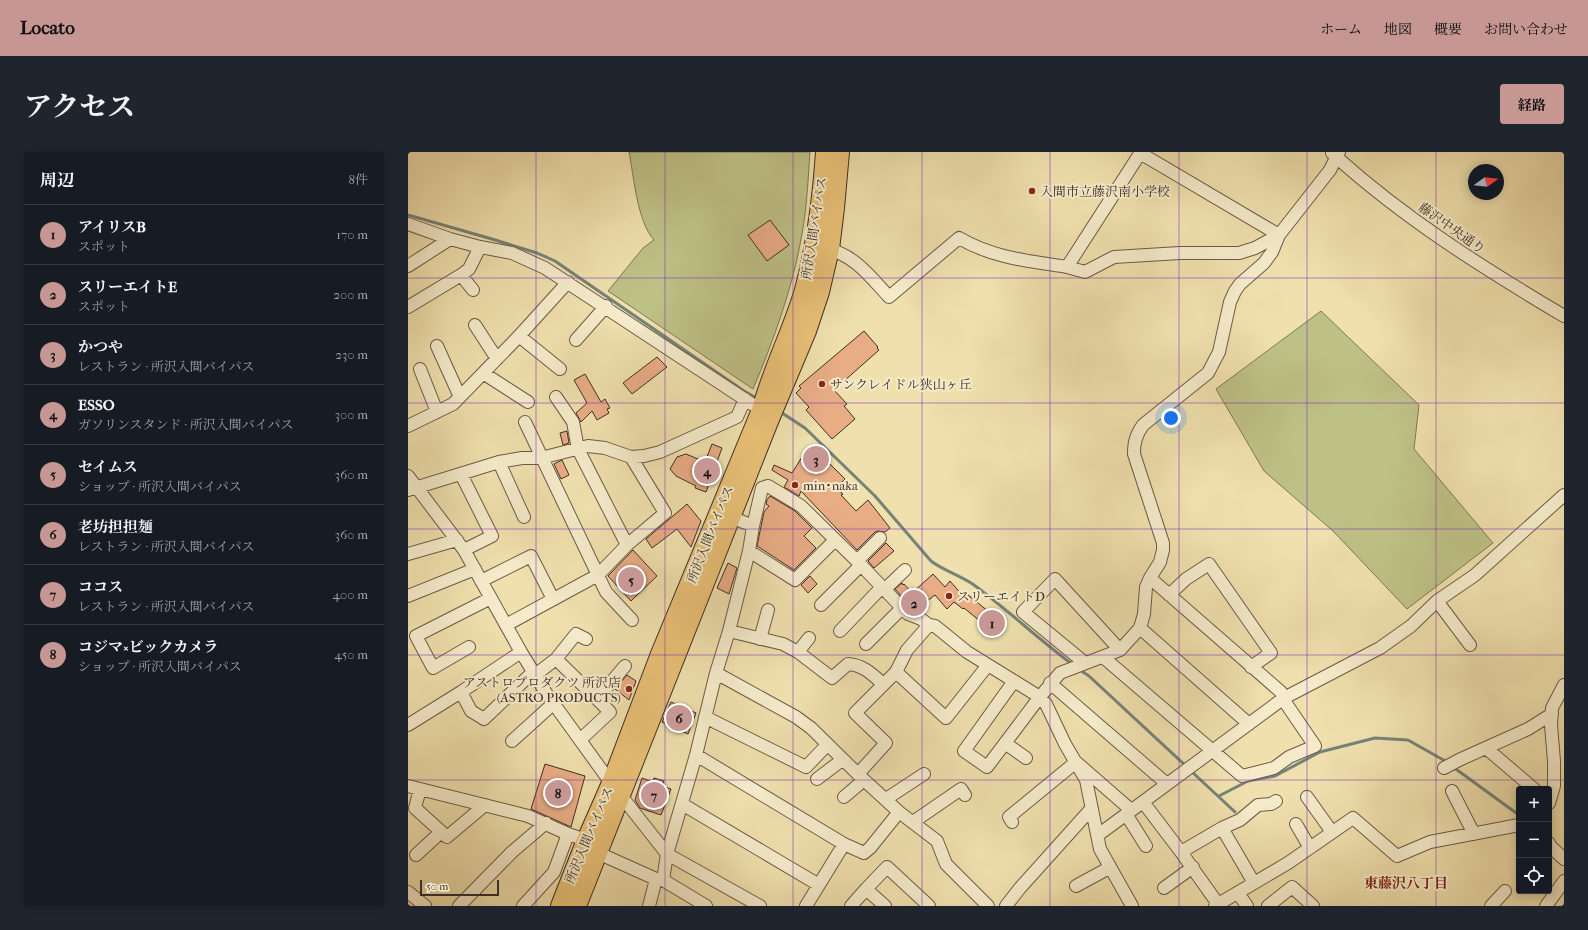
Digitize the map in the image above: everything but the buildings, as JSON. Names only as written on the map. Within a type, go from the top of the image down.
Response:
[{"type":"highway","name":"所沢入間バイパス","points":[[577,906],[598,853],[616,789],[660,654],[766,408],[807,331],[820,292],[822,248],[820,208],[825,152]]},
{"type":"highway","name":"所沢入間バイパス","points":[[822,248],[835,208],[840,152]]},
{"type":"highway","name":"所沢入間バイパス","points":[[560,906],[586,840],[616,789],[731,517],[766,408]]},
{"type":"street","points":[[1067,267],[1140,152],[1279,235]]},
{"type":"street","points":[[1014,681],[964,751],[987,767],[1050,683],[1060,673],[1120,650],[1140,628],[1144,614],[1146,587],[1160,562],[1164,550],[1134,454],[1134,444],[1137,433],[1143,425],[1208,373],[1219,352],[1230,302],[1240,284],[1264,263],[1272,252],[1279,235],[1330,170],[1335,154]]},
{"type":"street","name":"藤沢中央通り","points":[[1335,154],[1380,193],[1439,238],[1502,279],[1564,316]]},
{"type":"street","points":[[408,224],[450,239],[512,253],[545,268],[606,306],[744,399],[766,408]]},
{"type":"street","points":[[822,248],[847,256],[859,264],[889,297],[959,238],[972,246],[1001,256],[1067,267],[1085,272],[1114,257],[1180,252],[1238,253],[1255,248],[1279,235]]},
{"type":"street","points":[[408,266],[450,239]]},
{"type":"street","points":[[408,307],[461,275],[469,268],[480,247]]},
{"type":"street","points":[[461,275],[472,290]]},
{"type":"street","points":[[408,426],[453,404],[519,336],[568,282]]},
{"type":"street","points":[[576,340],[606,306]]},
{"type":"street","points":[[475,325],[497,359]]},
{"type":"street","points":[[519,336],[560,369]]},
{"type":"street","points":[[437,346],[460,397]]},
{"type":"street","points":[[420,369],[437,412]]},
{"type":"street","points":[[483,373],[528,402]]},
{"type":"street","points":[[556,397],[572,422],[578,449],[627,545]]},
{"type":"street","points":[[412,489],[499,462],[522,458],[541,458],[588,446],[605,448],[631,457],[644,456],[660,452],[737,417],[744,399]]},
{"type":"street","points":[[525,422],[606,592],[632,620]]},
{"type":"street","points":[[506,625],[598,574],[627,545],[665,513],[631,457]]},
{"type":"street","points":[[499,462],[524,517]]},
{"type":"street","points":[[461,474],[492,536],[464,550]]},
{"type":"street","points":[[408,476],[412,489],[464,550],[521,652],[554,703],[616,789],[668,854],[760,906]]},
{"type":"street","points":[[649,906],[668,854],[696,755],[716,673],[729,631],[749,551],[762,488],[768,486],[801,506],[908,614],[921,619],[929,625],[935,626],[967,652],[1014,681],[1046,704],[1065,744],[1086,780],[1100,849],[1131,906]]},
{"type":"street","points":[[1098,835],[1284,698],[1380,648],[1411,626],[1437,601],[1475,575],[1564,495]]},
{"type":"street","points":[[731,517],[753,526]]},
{"type":"street","points":[[821,605],[880,538]]},
{"type":"street","points":[[408,554],[457,540]]},
{"type":"street","points":[[749,551],[795,580],[835,540]]},
{"type":"street","points":[[482,581],[531,556],[553,599]]},
{"type":"street","points":[[1169,595],[1186,578],[1209,564],[1271,653],[1251,667]]},
{"type":"street","points":[[408,596],[475,569]]},
{"type":"street","points":[[840,631],[883,589],[906,570]]},
{"type":"street","points":[[1104,656],[1242,776],[1274,768],[1289,757],[1315,746],[1287,705],[1281,692],[1150,578]]},
{"type":"street","points":[[1083,664],[1023,612],[1055,579],[1120,650]]},
{"type":"street","points":[[469,647],[433,668],[416,636],[491,598]]},
{"type":"street","points":[[1437,601],[1470,645]]},
{"type":"street","points":[[866,644],[902,608]]},
{"type":"street","points":[[760,639],[768,610]]},
{"type":"street","points":[[844,797],[886,743],[855,714],[896,672],[907,650],[929,625]]},
{"type":"street","points":[[1140,628],[1248,724]]},
{"type":"street","points":[[729,631],[783,644],[798,652],[832,678],[848,664],[855,664],[865,668],[883,684]]},
{"type":"street","points":[[461,692],[471,711],[484,719],[534,673],[556,659],[576,634],[586,640]]},
{"type":"street","points":[[798,652],[809,638]]},
{"type":"street","points":[[408,725],[521,652]]},
{"type":"street","points":[[556,659],[610,712],[580,740]]},
{"type":"street","points":[[896,672],[946,718],[988,665]]},
{"type":"street","points":[[597,699],[625,666]]},
{"type":"street","points":[[716,673],[796,717],[810,728],[842,760],[899,812],[937,841],[946,864],[988,906]]},
{"type":"street","points":[[1050,683],[1167,784]]},
{"type":"street","points":[[1552,792],[1554,786],[1554,761],[1551,725],[1552,708],[1564,685]]},
{"type":"street","points":[[512,741],[554,703]]},
{"type":"street","points":[[1444,768],[1528,729],[1552,714]]},
{"type":"street","points":[[705,718],[806,767],[827,745]]},
{"type":"street","points":[[1005,743],[1026,758]]},
{"type":"street","points":[[1486,748],[1530,786]]},
{"type":"street","points":[[696,755],[844,844],[864,853],[870,848],[899,812]]},
{"type":"street","points":[[817,779],[842,760]]},
{"type":"street","points":[[1076,762],[1129,812],[1146,846]]},
{"type":"street","points":[[1012,822],[1009,817],[1076,762]]},
{"type":"street","points":[[886,799],[924,774]]},
{"type":"street","points":[[485,804],[447,837],[415,808],[411,787],[485,804],[528,816],[568,834],[586,840]]},
{"type":"street","points":[[913,822],[961,789],[965,796]]},
{"type":"street","points":[[1452,791],[1474,834]]},
{"type":"street","points":[[1307,797],[1332,832]]},
{"type":"street","points":[[1181,852],[1222,828],[1240,820],[1258,806],[1271,804],[1276,801]]},
{"type":"street","points":[[1143,802],[1193,867],[1217,905],[1288,863],[1353,818],[1397,856],[1430,842],[1516,826]]},
{"type":"street","points":[[682,804],[818,885]]},
{"type":"street","points":[[1006,906],[1020,888],[1091,809]]},
{"type":"street","points":[[459,906],[512,852],[546,824]]},
{"type":"street","points":[[1296,824],[1310,848]]},
{"type":"street","points":[[1222,828],[1254,883]]},
{"type":"street","points":[[416,855],[441,832]]},
{"type":"street","points":[[523,906],[554,872],[568,834]]},
{"type":"street","points":[[806,906],[844,844]]},
{"type":"street","points":[[1552,848],[1564,859]]},
{"type":"street","points":[[598,853],[659,879],[706,906]]},
{"type":"street","points":[[851,906],[887,867],[928,906]]},
{"type":"street","points":[[1164,888],[1193,867]]},
{"type":"street","points":[[1076,886],[1109,868]]},
{"type":"street","points":[[1546,906],[1564,882]]},
{"type":"street","points":[[1268,906],[1292,887],[1313,906]]},
{"type":"street","points":[[866,889],[885,906]]},
{"type":"street","points":[[1491,906],[1505,891]]},
{"type":"street","points":[[408,892],[425,906]]},
{"type":"street","points":[[1238,892],[1247,906]]},
{"type":"green space","points":[[629,152],[810,152],[804,224],[794,274],[775,332],[753,389],[608,291],[643,248],[654,240],[648,232],[640,210]]},
{"type":"green space","points":[[1321,311],[1419,405],[1414,449],[1493,543],[1407,609],[1333,531],[1264,471],[1216,389]]},
{"type":"waterway","points":[[408,215],[537,253],[555,261],[744,391],[758,399]]},
{"type":"waterway","points":[[779,411],[805,428],[875,496],[931,561],[941,568],[974,585],[1072,664]]},
{"type":"waterway","points":[[1080,670],[1089,676],[1187,767]]},
{"type":"waterway","points":[[1219,796],[1248,781],[1275,776],[1320,752],[1375,738],[1408,740],[1447,762]]},
{"type":"waterway","points":[[1453,767],[1516,813]]},
{"type":"waterway","points":[[1191,771],[1235,812]]},
{"type":"place","name":"入間市立藤沢南小学校","points":[[1032,191]]},
{"type":"place","name":"サンクレイドル狭山ヶ丘","points":[[822,384]]},
{"type":"place","name":"かつや","points":[[816,459]]},
{"type":"place","name":"ESSO","points":[[707,471]]},
{"type":"place","name":"min･naka","points":[[795,485]]},
{"type":"place","name":"セイムス","points":[[631,580]]},
{"type":"place","name":"スリーエイトD","points":[[949,596]]},
{"type":"place","name":"スリーエイトE","points":[[914,603]]},
{"type":"place","name":"アイリスB","points":[[992,623]]},
{"type":"place","name":"アストロプロダクツ 所沢店 (ASTRO PRODUCTS)","points":[[629,689]]},
{"type":"place","name":"老坊担担麺","points":[[679,718]]},
{"type":"place","name":"コジマ×ビックカメラ","points":[[558,793]]},
{"type":"place","name":"ココス","points":[[654,795]]},
{"type":"district","name":"東藤沢八丁目","points":[[1406,883]]}]
